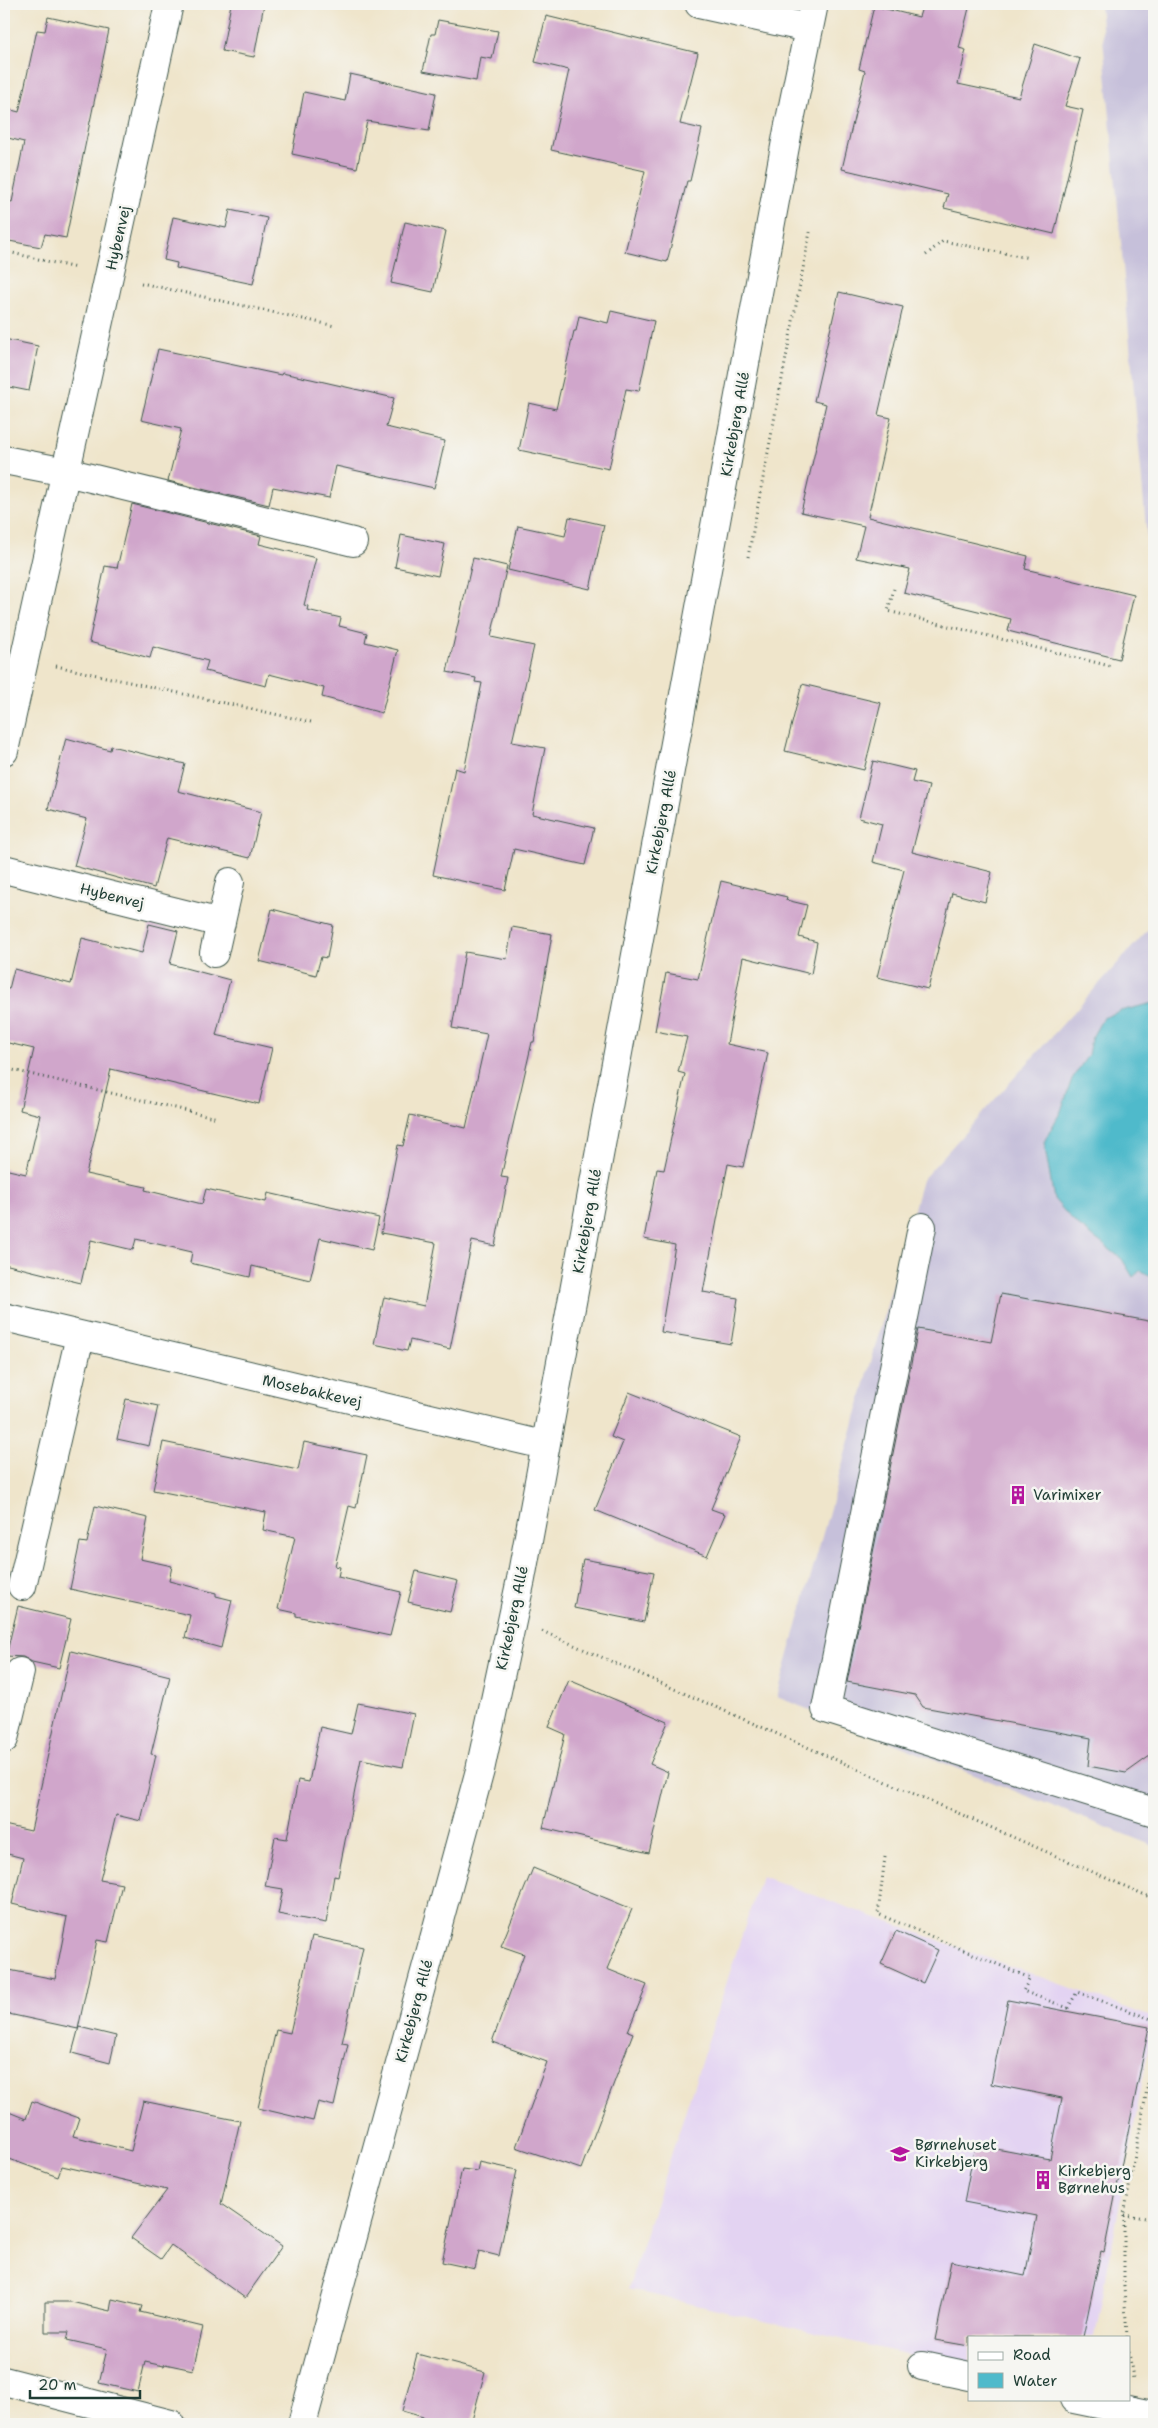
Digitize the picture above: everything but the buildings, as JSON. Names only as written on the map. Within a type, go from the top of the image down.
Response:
[{"type":"street","name":"Hybenvej","points":[[4,751],[169,4]]},
{"type":"street","points":[[699,4],[811,16]]},
{"type":"street","name":"Kirkebjerg Allé","points":[[302,2424],[480,1770],[512,1618],[811,16]]},
{"type":"street","points":[[4,460],[66,472],[353,542]]},
{"type":"street","name":"Hybenvej","points":[[4,869],[221,922]]},
{"type":"street","points":[[214,953],[230,882]]},
{"type":"street","points":[[922,1227],[826,1709],[1154,1812]]},
{"type":"street","name":"Mosebakkevej","points":[[4,1317],[544,1445]]},
{"type":"street","points":[[22,1586],[80,1336]]},
{"type":"street","points":[[4,1739],[7,1709],[20,1672]]},
{"type":"street","points":[[922,2366],[968,2376]]},
{"type":"street","points":[[4,2381],[171,2424]]},
{"type":"street","points":[[1079,2400],[1147,2414],[1154,2412]]},
{"type":"path","points":[[748,557],[810,232]]},
{"type":"path","points":[[926,255],[943,241],[1029,258]]},
{"type":"path","points":[[4,251],[335,326]]},
{"type":"path","points":[[894,589],[888,612],[1110,666]]},
{"type":"path","points":[[24,659],[311,722]]},
{"type":"path","points":[[4,1068],[218,1118]]},
{"type":"path","points":[[512,1618],[1143,1894],[1152,1898],[1154,1903]]},
{"type":"path","points":[[885,1857],[878,1914],[1030,1978],[1024,1991],[1068,2008],[1077,1992],[1154,2020]]},
{"type":"path","points":[[1127,2336],[1124,2287],[1124,2215],[1154,2051]]},
{"type":"path","points":[[1124,2215],[1154,2219]]},
{"type":"path","points":[[1130,2360],[1133,2383]]},
{"type":"shaded area","points":[[1100,4],[1154,4],[1154,618]]},
{"type":"shaded area","points":[[1154,923],[1154,1846],[777,1697],[922,1180]]},
{"type":"shaded area","name":"Børnehuset Kirkebjerg","points":[[761,1876],[1154,2018],[1095,2336],[968,2336],[968,2369],[628,2289]]},
{"type":"water","points":[[1154,1003],[1154,1280],[1141,1270],[1133,1277],[1122,1259],[1073,1221],[1054,1199],[1044,1142],[1061,1111],[1072,1079],[1088,1055],[1091,1039],[1103,1018],[1120,1011]]},
{"type":"place","name":"Varimixer","points":[[1018,1495]]},
{"type":"place","name":"Børnehuset Kirkebjerg","points":[[900,2154]]},
{"type":"place","name":"Kirkebjerg Børnehus","points":[[1043,2180]]}]
